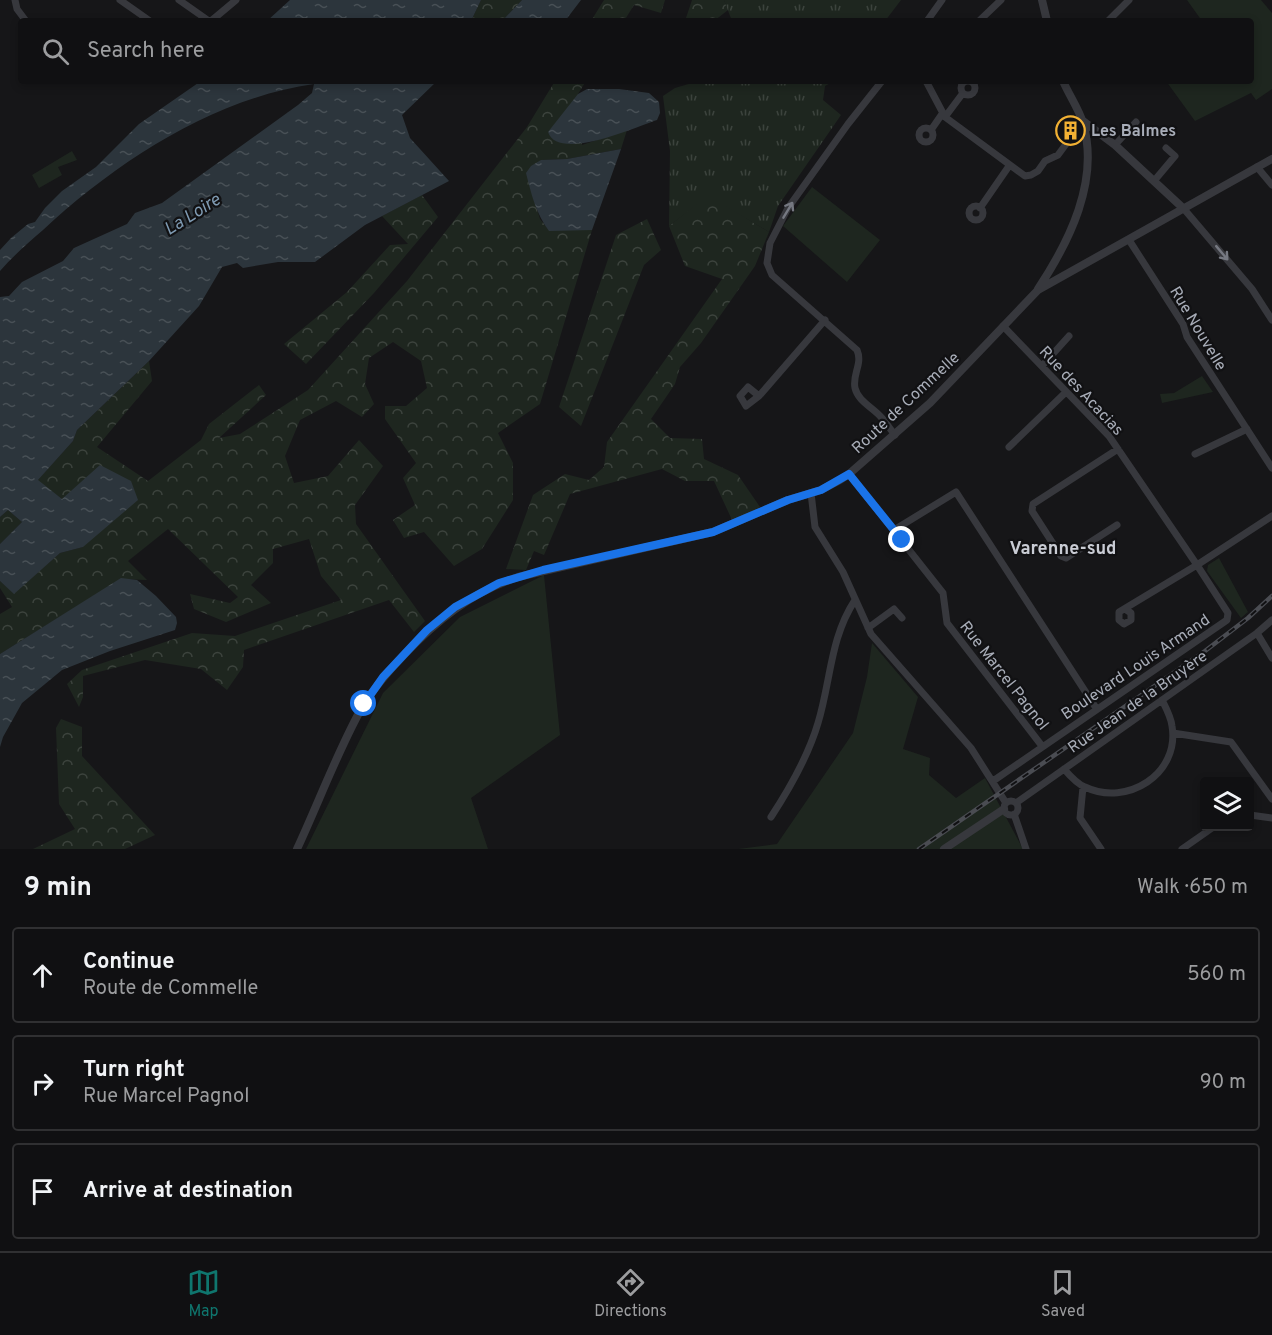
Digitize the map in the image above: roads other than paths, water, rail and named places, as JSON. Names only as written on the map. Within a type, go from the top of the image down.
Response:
[{"type":"street","points":[[15,0],[17,9],[24,18]]},
{"type":"street","points":[[120,0],[146,18]]},
{"type":"street","points":[[179,0],[206,18]]},
{"type":"street","points":[[214,18],[236,0]]},
{"type":"street","points":[[929,18],[942,0]]},
{"type":"street","points":[[982,18],[1001,0]]},
{"type":"street","points":[[1042,0],[1046,18]]},
{"type":"street","points":[[1111,18],[1129,0]]},
{"type":"street","points":[[880,84],[788,208],[770,243],[767,263],[772,275],[857,350],[860,363],[855,382],[856,390],[868,407],[882,418],[895,435]]},
{"type":"street","points":[[928,84],[944,115],[1025,176],[1038,171],[1045,160],[1058,155],[1083,121]]},
{"type":"street","points":[[1038,290],[1064,245],[1085,187],[1089,158],[1083,121],[1064,84]]},
{"type":"street","points":[[931,130],[963,93]]},
{"type":"street","points":[[1083,121],[1115,145],[1184,209],[1252,289],[1272,320]]},
{"type":"street","points":[[1115,145],[1136,122]]},
{"type":"street","points":[[1154,181],[1175,156],[1166,148]]},
{"type":"street","name":"Route de Commelle","points":[[297,849],[359,713],[372,691],[427,630],[455,607],[489,588],[518,577],[713,532],[788,500],[821,490],[849,474],[930,403],[1038,290],[1272,159]]},
{"type":"street","points":[[980,208],[1009,166]]},
{"type":"street","points":[[1257,167],[1272,185]]},
{"type":"street","name":"Rue Nouvelle","points":[[1129,240],[1183,324],[1186,338],[1272,468]]},
{"type":"street","points":[[759,396],[825,320]]},
{"type":"street","name":"Rue des Acacias","points":[[1003,326],[1109,436],[1197,566]]},
{"type":"street","points":[[1042,366],[1069,336]]},
{"type":"street","points":[[1009,447],[1066,392]]},
{"type":"street","points":[[1195,454],[1247,429]]},
{"type":"street","points":[[1117,525],[1066,558],[1061,556],[1032,511],[1033,504],[1118,449]]},
{"type":"street","name":"Rue Marcel Pagnol","points":[[849,474],[943,593],[947,623],[1042,746]]},
{"type":"street","points":[[894,530],[956,492],[1096,708]]},
{"type":"street","points":[[811,493],[815,527],[843,572],[871,634],[971,748],[993,781],[1009,814],[1014,814]]},
{"type":"street","points":[[1125,609],[1197,566],[1272,516]]},
{"type":"street","name":"Boulevard Louis Armand","points":[[993,781],[1227,620],[1228,613],[1197,566]]},
{"type":"street","points":[[771,818],[795,782],[818,723],[838,631],[855,600]]},
{"type":"street","points":[[868,627],[894,609],[902,618]]},
{"type":"street","name":"Rue Jean de la Bruyère","points":[[1016,802],[1257,633],[1272,620]]},
{"type":"street","points":[[1257,633],[1272,658]]},
{"type":"street","points":[[1064,769],[1083,787],[1112,794],[1135,790],[1148,782],[1166,762],[1171,748],[1173,733],[1169,713],[1162,700]]},
{"type":"street","points":[[1173,733],[1231,742],[1272,799]]},
{"type":"street","points":[[1083,787],[1080,819],[1101,849]]},
{"type":"street","points":[[944,849],[1011,801],[1016,802],[1018,809],[1014,814]]},
{"type":"street","points":[[1014,814],[1026,849]]},
{"type":"street","points":[[1254,816],[1272,818]]},
{"type":"street","points":[[1182,849],[1208,831]]},
{"type":"water","points":[[290,0],[481,0],[472,18],[270,18]]},
{"type":"water","points":[[522,0],[581,0],[567,18],[505,18]]},
{"type":"water","points":[[197,84],[314,84],[240,103],[204,118],[168,137],[102,180],[0,271],[0,250],[11,238],[28,224],[35,222],[62,191],[96,167],[139,124]]},
{"type":"water","name":"La Loire","points":[[314,84],[434,84],[402,115],[410,138],[449,181],[365,225],[315,262],[278,262],[243,268],[237,263],[222,267],[199,306],[149,361],[77,430],[73,441],[38,480],[62,499],[100,465],[131,481],[138,500],[83,547],[60,553],[14,594],[0,581],[0,544],[22,522],[8,510],[0,517],[0,297],[9,296],[22,282],[63,261],[74,248],[127,224],[135,213],[162,203],[312,93]]},
{"type":"water","points":[[587,89],[619,89],[649,93],[659,102],[660,113],[657,120],[598,140],[566,144],[555,140],[548,132],[578,94]]},
{"type":"water","points":[[621,149],[592,230],[549,231],[537,210],[530,188],[526,173],[531,166],[541,160],[567,159]]},
{"type":"water","points":[[121,578],[137,580],[156,596],[176,617],[175,630],[110,651],[62,670],[22,703],[0,747],[0,654]]},
{"type":"railway","points":[[919,849],[1205,651],[1272,596]]},
{"type":"place","name":"Les Balmes","points":[[1070,130]]},
{"type":"district","name":"Varenne-sud","points":[[1063,548]]}]
